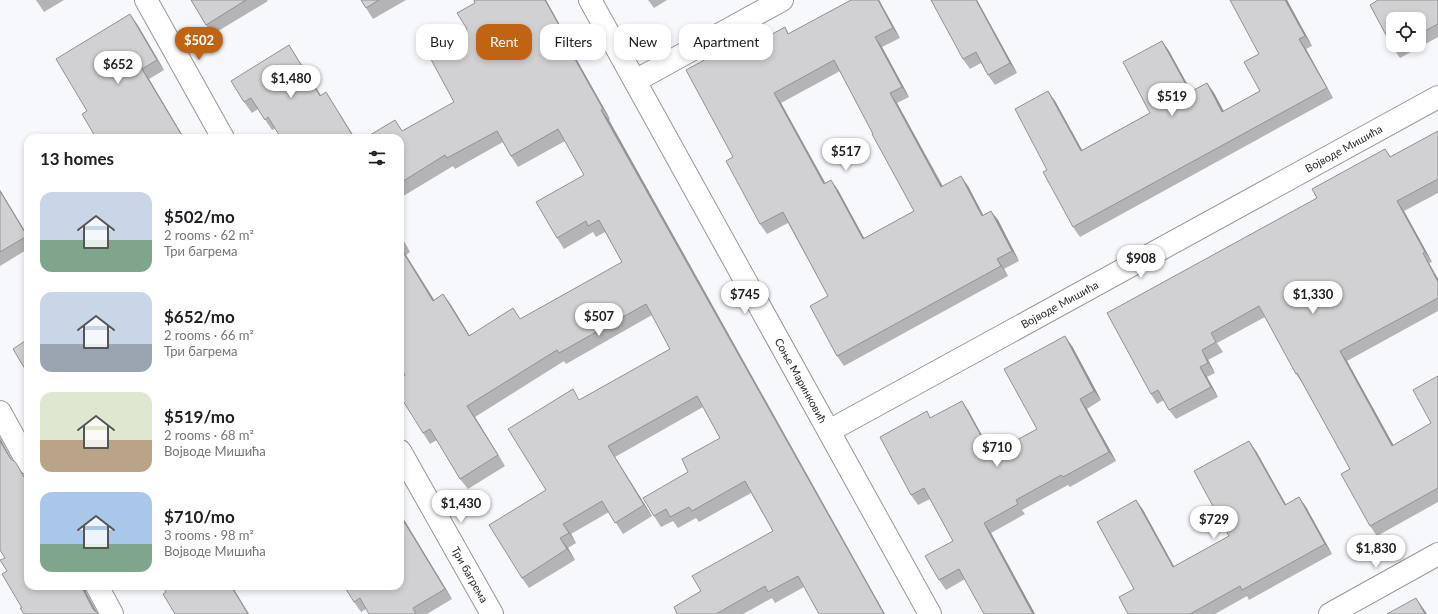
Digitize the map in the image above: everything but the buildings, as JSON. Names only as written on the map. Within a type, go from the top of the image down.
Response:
[{"type":"street","points":[[146,0],[221,134]]},
{"type":"street","name":"Соње Маринковић","points":[[590,0],[930,614]]},
{"type":"street","points":[[635,81],[782,0]]},
{"type":"street","name":"Војводе Мишића","points":[[829,431],[1438,97]]},
{"type":"street","points":[[0,412],[24,456]]},
{"type":"street","name":"Три багрема","points":[[404,459],[492,614]]},
{"type":"street","points":[[1330,614],[1438,554]]},
{"type":"street","points":[[99,590],[112,614]]}]
